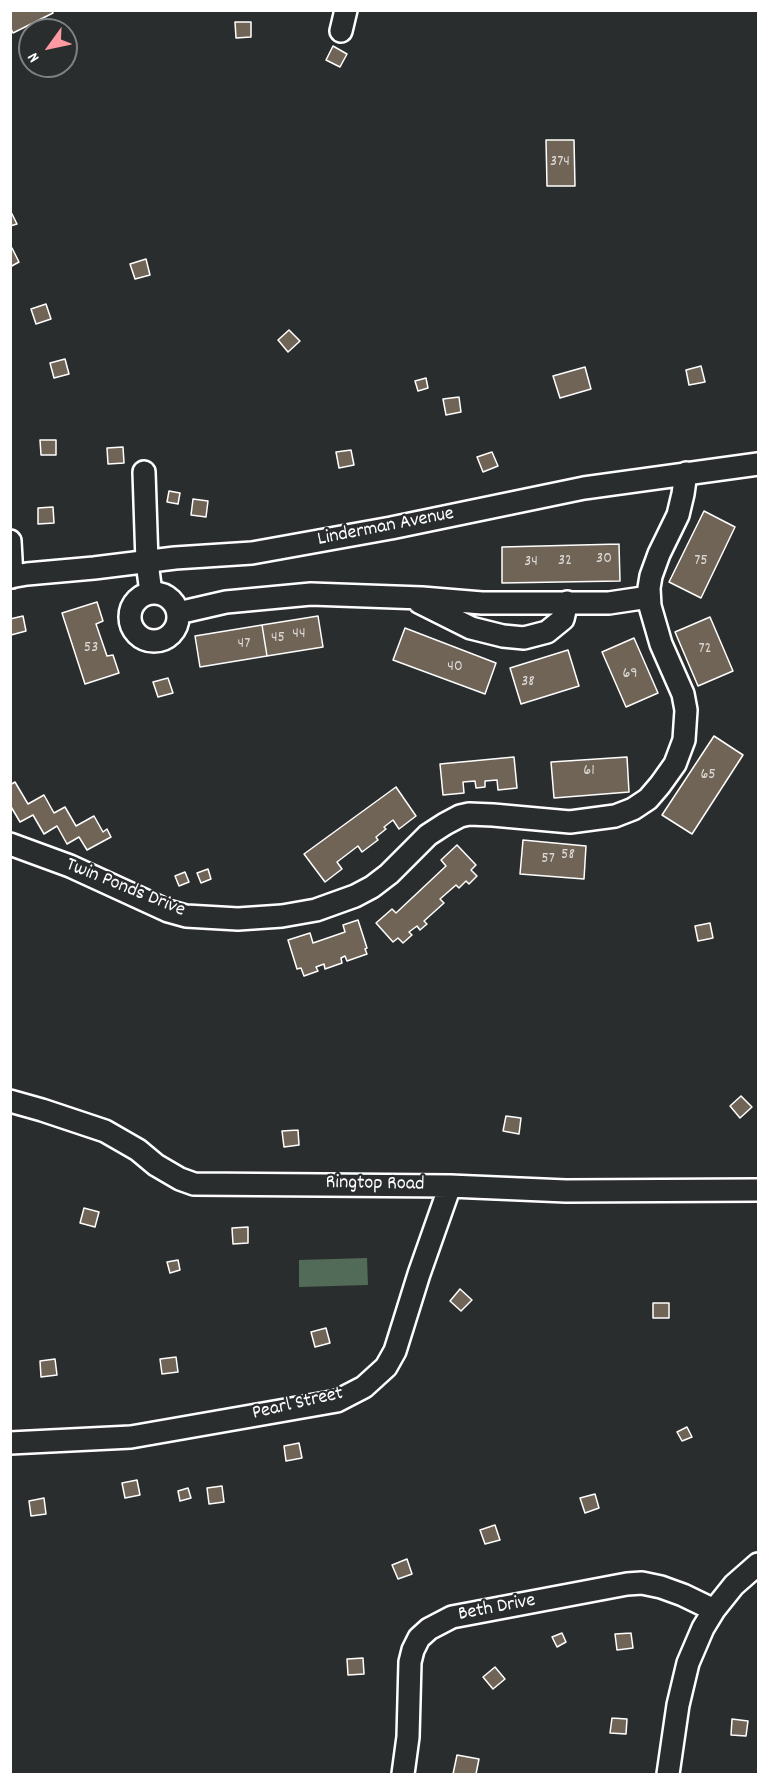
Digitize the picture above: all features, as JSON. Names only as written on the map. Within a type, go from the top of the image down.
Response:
[{"type":"street","points":[[341,31],[346,10]]},
{"type":"street","name":"Linderman Avenue","points":[[11,577],[27,573],[252,553],[584,488],[759,464]]},
{"type":"street","points":[[144,472],[150,593]]},
{"type":"street","name":"Twin Ponds Drive","points":[[10,844],[70,866],[168,911],[186,916],[238,919],[316,910],[355,896],[372,887],[388,874],[428,835],[460,816],[493,815],[570,822],[615,816],[633,809],[660,785],[675,764],[684,740],[686,710],[682,694],[661,644],[649,597],[651,576],[678,515],[686,473]]},
{"type":"street","points":[[10,541],[11,577]]},
{"type":"street","points":[[150,593],[165,595],[172,601],[178,613],[176,628],[170,636],[161,640],[143,639],[135,633],[130,624],[129,615],[132,606],[138,598],[150,593]]},
{"type":"street","points":[[178,613],[226,602],[311,594],[409,597],[482,603],[609,603],[649,597]]},
{"type":"street","points":[[409,597],[471,628],[502,636],[524,638],[547,632],[563,619],[567,602]]},
{"type":"street","name":"Ringtop Road","points":[[10,1101],[105,1131],[138,1150],[164,1170],[194,1184],[450,1186],[566,1191],[759,1190]]},
{"type":"street","name":"Pearl Street","points":[[10,1443],[131,1437],[337,1401],[364,1387],[386,1367],[395,1351],[450,1186]]},
{"type":"street","points":[[668,1774],[678,1706],[688,1664],[703,1628],[734,1585],[759,1564]]},
{"type":"street","name":"Beth Drive","points":[[403,1774],[408,1737],[410,1662],[419,1638],[429,1629],[452,1617],[642,1583],[683,1595],[714,1610]]},
{"type":"green space","points":[[367,1258],[368,1285],[299,1287],[299,1260]]},
{"type":"building","points":[[52,10],[53,13],[43,18],[18,18],[18,30],[13,33],[10,27],[10,12]]},
{"type":"building","points":[[235,22],[251,22],[251,37],[236,38]]},
{"type":"building","points":[[333,46],[347,54],[340,67],[326,60]]},
{"type":"building","points":[[546,140],[574,140],[575,186],[547,186]]},
{"type":"building","points":[[10,210],[17,224],[10,226]]},
{"type":"building","points":[[12,248],[19,262],[10,267],[10,249]]},
{"type":"building","points":[[146,259],[150,275],[135,279],[130,264]]},
{"type":"building","points":[[46,304],[51,319],[36,324],[31,309]]},
{"type":"building","points":[[289,330],[300,341],[288,352],[278,340]]},
{"type":"building","points":[[65,359],[69,374],[54,378],[50,363]]},
{"type":"building","points":[[701,366],[705,382],[689,385],[686,370]]},
{"type":"building","points":[[585,367],[591,389],[560,398],[553,376]]},
{"type":"building","points":[[426,378],[428,388],[418,391],[415,381]]},
{"type":"building","points":[[459,397],[461,412],[446,415],[443,399]]},
{"type":"building","points":[[40,440],[56,440],[56,455],[41,455]]},
{"type":"building","points":[[123,447],[124,463],[108,464],[107,448]]},
{"type":"building","points":[[351,450],[354,465],[339,468],[336,452]]},
{"type":"building","points":[[492,452],[498,466],[483,472],[477,457]]},
{"type":"building","points":[[169,491],[180,493],[178,504],[167,502]]},
{"type":"building","points":[[193,499],[208,501],[206,517],[191,515]]},
{"type":"building","points":[[53,507],[54,523],[38,524],[38,508]]},
{"type":"building","points":[[704,511],[735,527],[701,598],[669,582]]},
{"type":"building","points":[[619,544],[620,581],[502,583],[502,547]]},
{"type":"building","points":[[97,602],[103,621],[96,624],[107,656],[113,655],[119,673],[85,684],[62,613]]},
{"type":"building","points":[[23,616],[26,631],[11,635],[10,619]]},
{"type":"building","points":[[318,616],[323,647],[267,656],[262,625]]},
{"type":"building","points":[[710,617],[733,671],[698,686],[675,632]]},
{"type":"building","points":[[262,625],[267,656],[200,667],[195,636]]},
{"type":"building","points":[[405,628],[496,663],[485,694],[393,660]]},
{"type":"building","points":[[634,638],[658,693],[626,707],[602,652]]},
{"type":"building","points":[[568,650],[579,686],[521,704],[510,668]]},
{"type":"building","points":[[168,678],[173,693],[158,697],[153,682]]},
{"type":"building","points":[[714,736],[743,755],[692,834],[662,815]]},
{"type":"building","points":[[514,757],[517,788],[498,790],[497,780],[485,781],[485,787],[476,788],[475,781],[463,782],[464,793],[443,795],[440,764]]},
{"type":"building","points":[[627,757],[629,792],[554,798],[551,762]]},
{"type":"building","points":[[15,782],[28,804],[44,795],[54,813],[65,807],[76,826],[94,816],[103,832],[107,829],[111,837],[87,850],[79,837],[67,844],[57,826],[44,834],[33,815],[20,822],[10,805],[10,785]]},
{"type":"building","points":[[396,787],[416,816],[399,829],[393,820],[376,837],[378,840],[362,852],[358,846],[337,862],[342,869],[325,882],[304,854]]},
{"type":"building","points":[[523,840],[586,846],[584,879],[520,874]]},
{"type":"building","points":[[457,845],[476,865],[471,870],[477,876],[469,884],[466,881],[459,888],[456,885],[440,899],[444,903],[424,921],[427,924],[420,930],[417,926],[409,932],[412,935],[403,943],[398,938],[393,942],[376,923],[392,909],[396,913],[446,866],[441,860]]},
{"type":"building","points":[[208,869],[211,879],[201,883],[197,873]]},
{"type":"building","points":[[185,872],[189,882],[179,886],[175,876]]},
{"type":"building","points":[[358,920],[367,954],[347,961],[345,956],[341,958],[342,963],[325,969],[324,964],[316,967],[318,971],[304,976],[301,968],[297,969],[288,940],[310,933],[313,943],[345,932],[343,925]]},
{"type":"building","points":[[710,923],[713,938],[698,941],[695,926]]},
{"type":"building","points":[[741,1096],[752,1107],[740,1118],[730,1106]]},
{"type":"building","points":[[506,1116],[521,1118],[519,1134],[503,1131]]},
{"type":"building","points":[[298,1130],[299,1145],[284,1147],[282,1131]]},
{"type":"building","points":[[84,1208],[99,1212],[95,1227],[80,1223]]},
{"type":"building","points":[[248,1227],[248,1243],[233,1244],[232,1228]]},
{"type":"building","points":[[178,1260],[180,1270],[170,1273],[167,1262]]},
{"type":"building","points":[[460,1289],[472,1300],[461,1311],[450,1301]]},
{"type":"building","points":[[653,1303],[669,1303],[669,1318],[653,1318]]},
{"type":"building","points":[[326,1328],[330,1343],[315,1347],[311,1332]]},
{"type":"building","points":[[176,1357],[178,1372],[162,1374],[160,1359]]},
{"type":"building","points":[[55,1359],[57,1375],[41,1377],[40,1361]]},
{"type":"building","points":[[687,1427],[692,1437],[682,1441],[677,1432]]},
{"type":"building","points":[[299,1443],[302,1458],[286,1461],[284,1446]]},
{"type":"building","points":[[137,1480],[140,1495],[125,1498],[122,1483]]},
{"type":"building","points":[[222,1486],[224,1502],[209,1504],[207,1488]]},
{"type":"building","points":[[188,1488],[191,1498],[180,1501],[178,1491]]},
{"type":"building","points":[[595,1494],[599,1508],[585,1513],[580,1498]]},
{"type":"building","points":[[44,1498],[46,1514],[31,1516],[29,1501]]},
{"type":"building","points":[[495,1525],[500,1540],[485,1544],[480,1530]]},
{"type":"building","points":[[407,1559],[412,1574],[398,1579],[392,1565]]},
{"type":"building","points":[[562,1633],[566,1642],[557,1647],[552,1637]]},
{"type":"building","points":[[631,1633],[633,1648],[617,1650],[615,1634]]},
{"type":"building","points":[[363,1658],[364,1674],[348,1675],[347,1659]]},
{"type":"building","points":[[495,1667],[505,1679],[493,1689],[483,1677]]},
{"type":"building","points":[[612,1718],[627,1719],[626,1734],[610,1733]]},
{"type":"building","points":[[732,1719],[748,1721],[746,1736],[731,1735]]},
{"type":"building","points":[[457,1755],[479,1759],[476,1774],[453,1774]]}]
